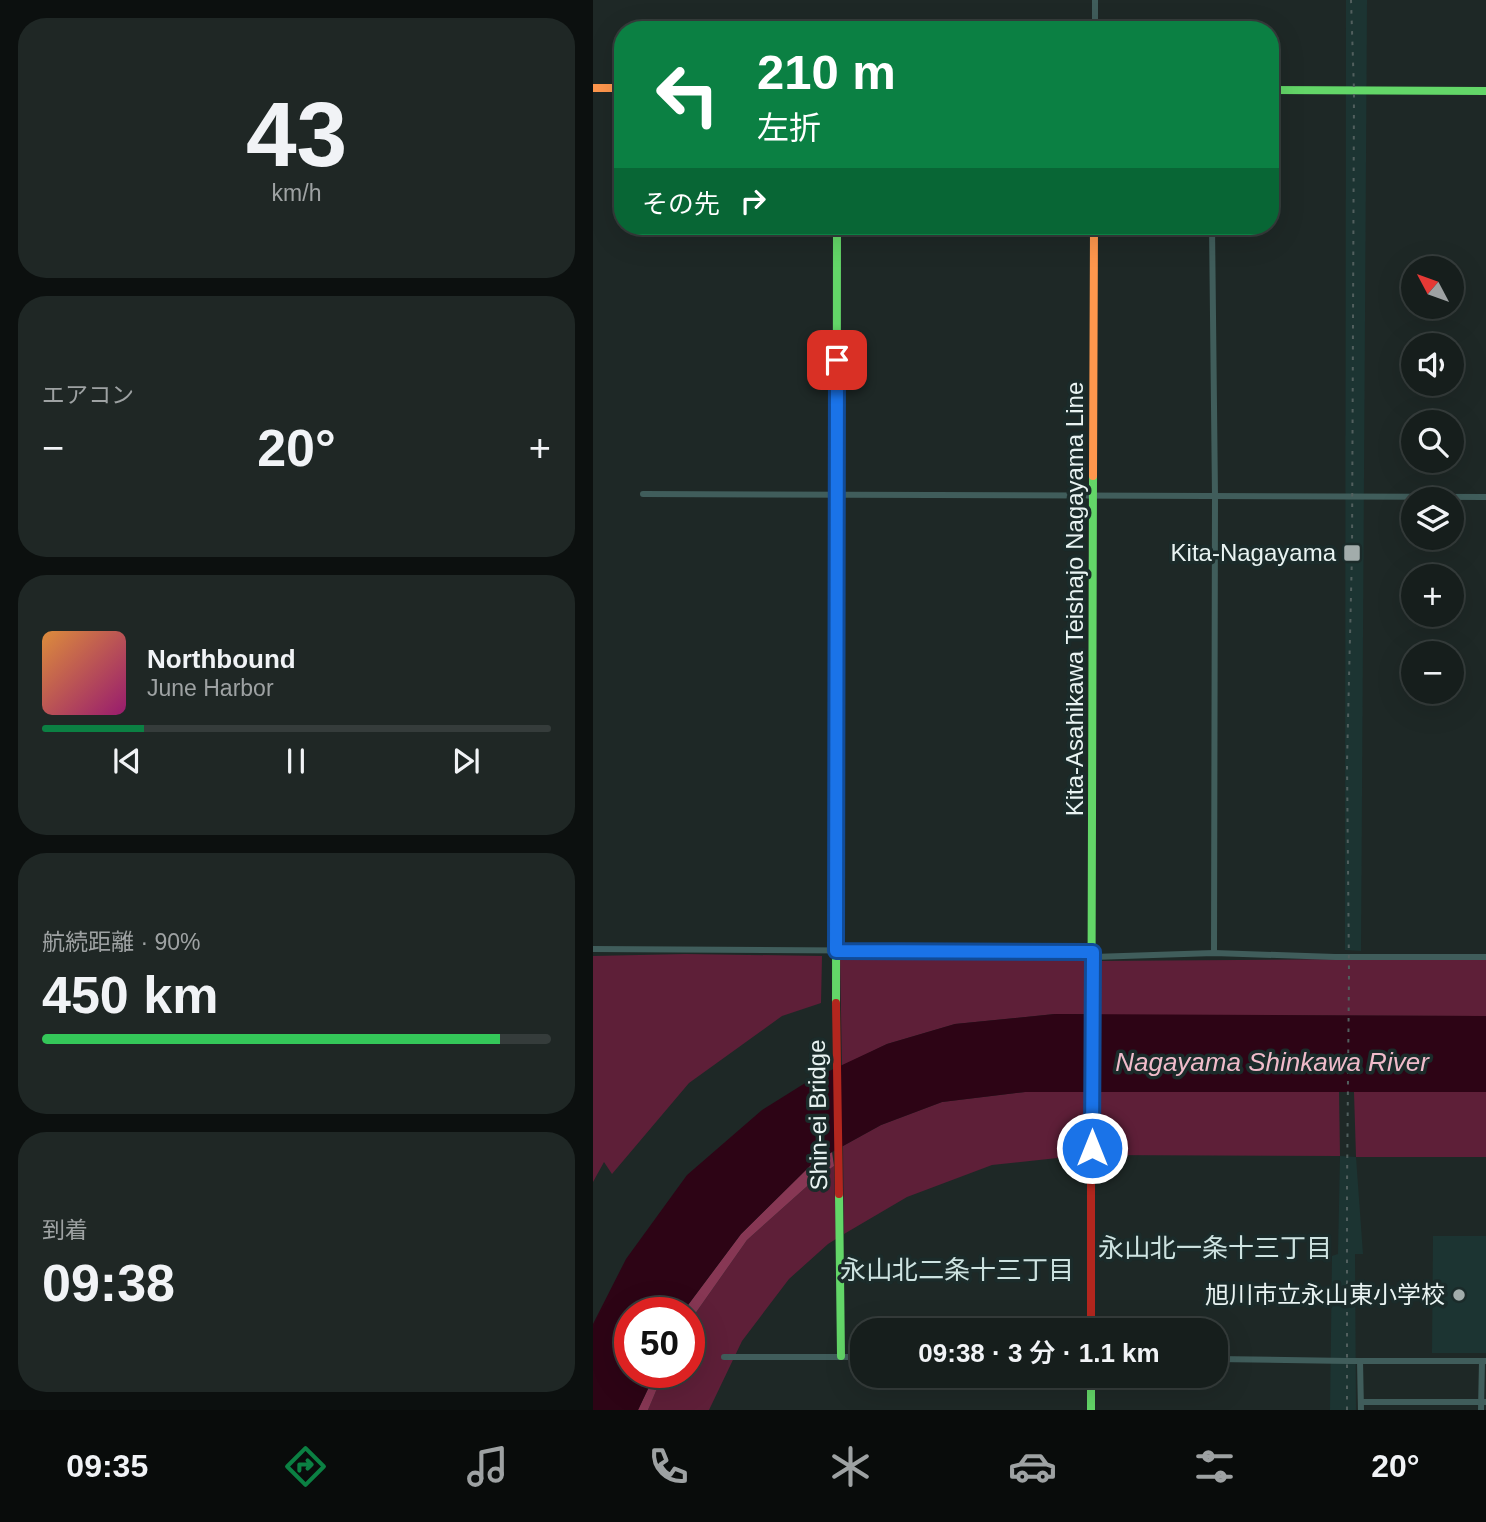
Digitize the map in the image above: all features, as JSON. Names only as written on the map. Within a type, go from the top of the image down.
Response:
[{"type":"main road","points":[[593,88],[614,88]]},
{"type":"main road","points":[[1279,90],[1486,91]]},
{"type":"main road","name":"Shin-ei Bridge","points":[[837,235],[836,1017],[841,1356]]},
{"type":"main road","name":"Kita-Asahikawa Teishajo Nagayama Line","points":[[1091,1318],[1095,235]]},
{"type":"main road","points":[[1091,1388],[1091,1410]]},
{"type":"street","points":[[1095,0],[1095,21]]},
{"type":"street","points":[[1211,235],[1215,496],[1214,953]]},
{"type":"street","points":[[643,494],[1486,497]]},
{"type":"street","points":[[593,949],[1486,957]]},
{"type":"street","points":[[724,1357],[850,1356]]},
{"type":"street","points":[[1228,1359],[1484,1361],[1483,1405],[1361,1406],[1360,1361]]},
{"type":"shaded area","points":[[1346,0],[1367,0],[1361,951],[1345,950]]},
{"type":"shaded area","points":[[593,956],[822,956],[821,1003],[782,1016],[689,1083],[612,1174],[604,1162],[593,1182]]},
{"type":"shaded area","points":[[840,956],[1088,958],[1087,1014],[1055,1014],[955,1024],[887,1044],[842,1066]]},
{"type":"shaded area","points":[[1486,958],[1486,1016],[1097,1015],[1097,961]]},
{"type":"shaded area","points":[[1085,1091],[1085,1155],[992,1165],[907,1197],[844,1234],[843,1146],[881,1125],[942,1102],[1025,1092]]},
{"type":"shaded area","points":[[1098,1091],[1339,1091],[1340,1156],[1096,1155]]},
{"type":"shaded area","points":[[1354,1092],[1486,1092],[1486,1157],[1356,1157]]},
{"type":"shaded area","points":[[832,1152],[834,1166],[814,1180],[747,1240],[705,1300],[705,1297],[694,1297],[741,1234],[814,1162]]},
{"type":"shaded area","points":[[1340,1156],[1356,1157],[1363,1254],[1355,1254],[1356,1410],[1330,1410],[1332,1256],[1338,1254]]},
{"type":"shaded area","points":[[834,1166],[836,1239],[789,1279],[742,1341],[709,1410],[648,1410],[657,1388],[705,1388],[705,1300],[747,1240],[814,1180]]},
{"type":"shaded area","name":"旭川市立永山東小学校","points":[[1433,1236],[1486,1236],[1486,1353],[1432,1353]]},
{"type":"shaded area","points":[[648,1388],[657,1388],[648,1410],[638,1410]]},
{"type":"water","name":"Nagayama Shinkawa River","points":[[1055,1014],[1486,1016],[1486,1092],[1025,1092],[942,1102],[881,1125],[814,1162],[741,1234],[694,1297],[614,1297],[614,1388],[648,1388],[638,1410],[593,1410],[593,1324],[626,1259],[687,1175],[762,1110],[810,1080],[887,1044],[955,1024]]},
{"type":"railway","points":[[1347,1410],[1347,763],[1352,553],[1354,91],[1351,0]]},
{"type":"traffic: fast","points":[[1279,90],[1486,91]]},
{"type":"traffic: fast","points":[[836,1003],[837,235]]},
{"type":"traffic: fast","points":[[1091,1156],[1093,476]]},
{"type":"traffic: fast","points":[[839,1194],[841,1356]]},
{"type":"traffic: fast","points":[[1091,1388],[1091,1410]]},
{"type":"traffic: slow","points":[[593,88],[614,88]]},
{"type":"traffic: slow","points":[[1093,476],[1094,235]]},
{"type":"traffic: jam","points":[[836,1003],[839,1194]]},
{"type":"traffic: jam","points":[[1091,1156],[1091,1318]]},
{"type":"place","name":"Kita-Nagayama","points":[[1352,553]]},
{"type":"place","name":"旭川市立永山東小学校","points":[[1459,1295]]},
{"type":"district","name":"永山北一条十三丁目","points":[[1215,1248]]},
{"type":"district","name":"永山北二条十三丁目","points":[[957,1270]]},
{"type":"route","points":[[837,360],[836,951],[1093,952],[1092,1148]]}]
